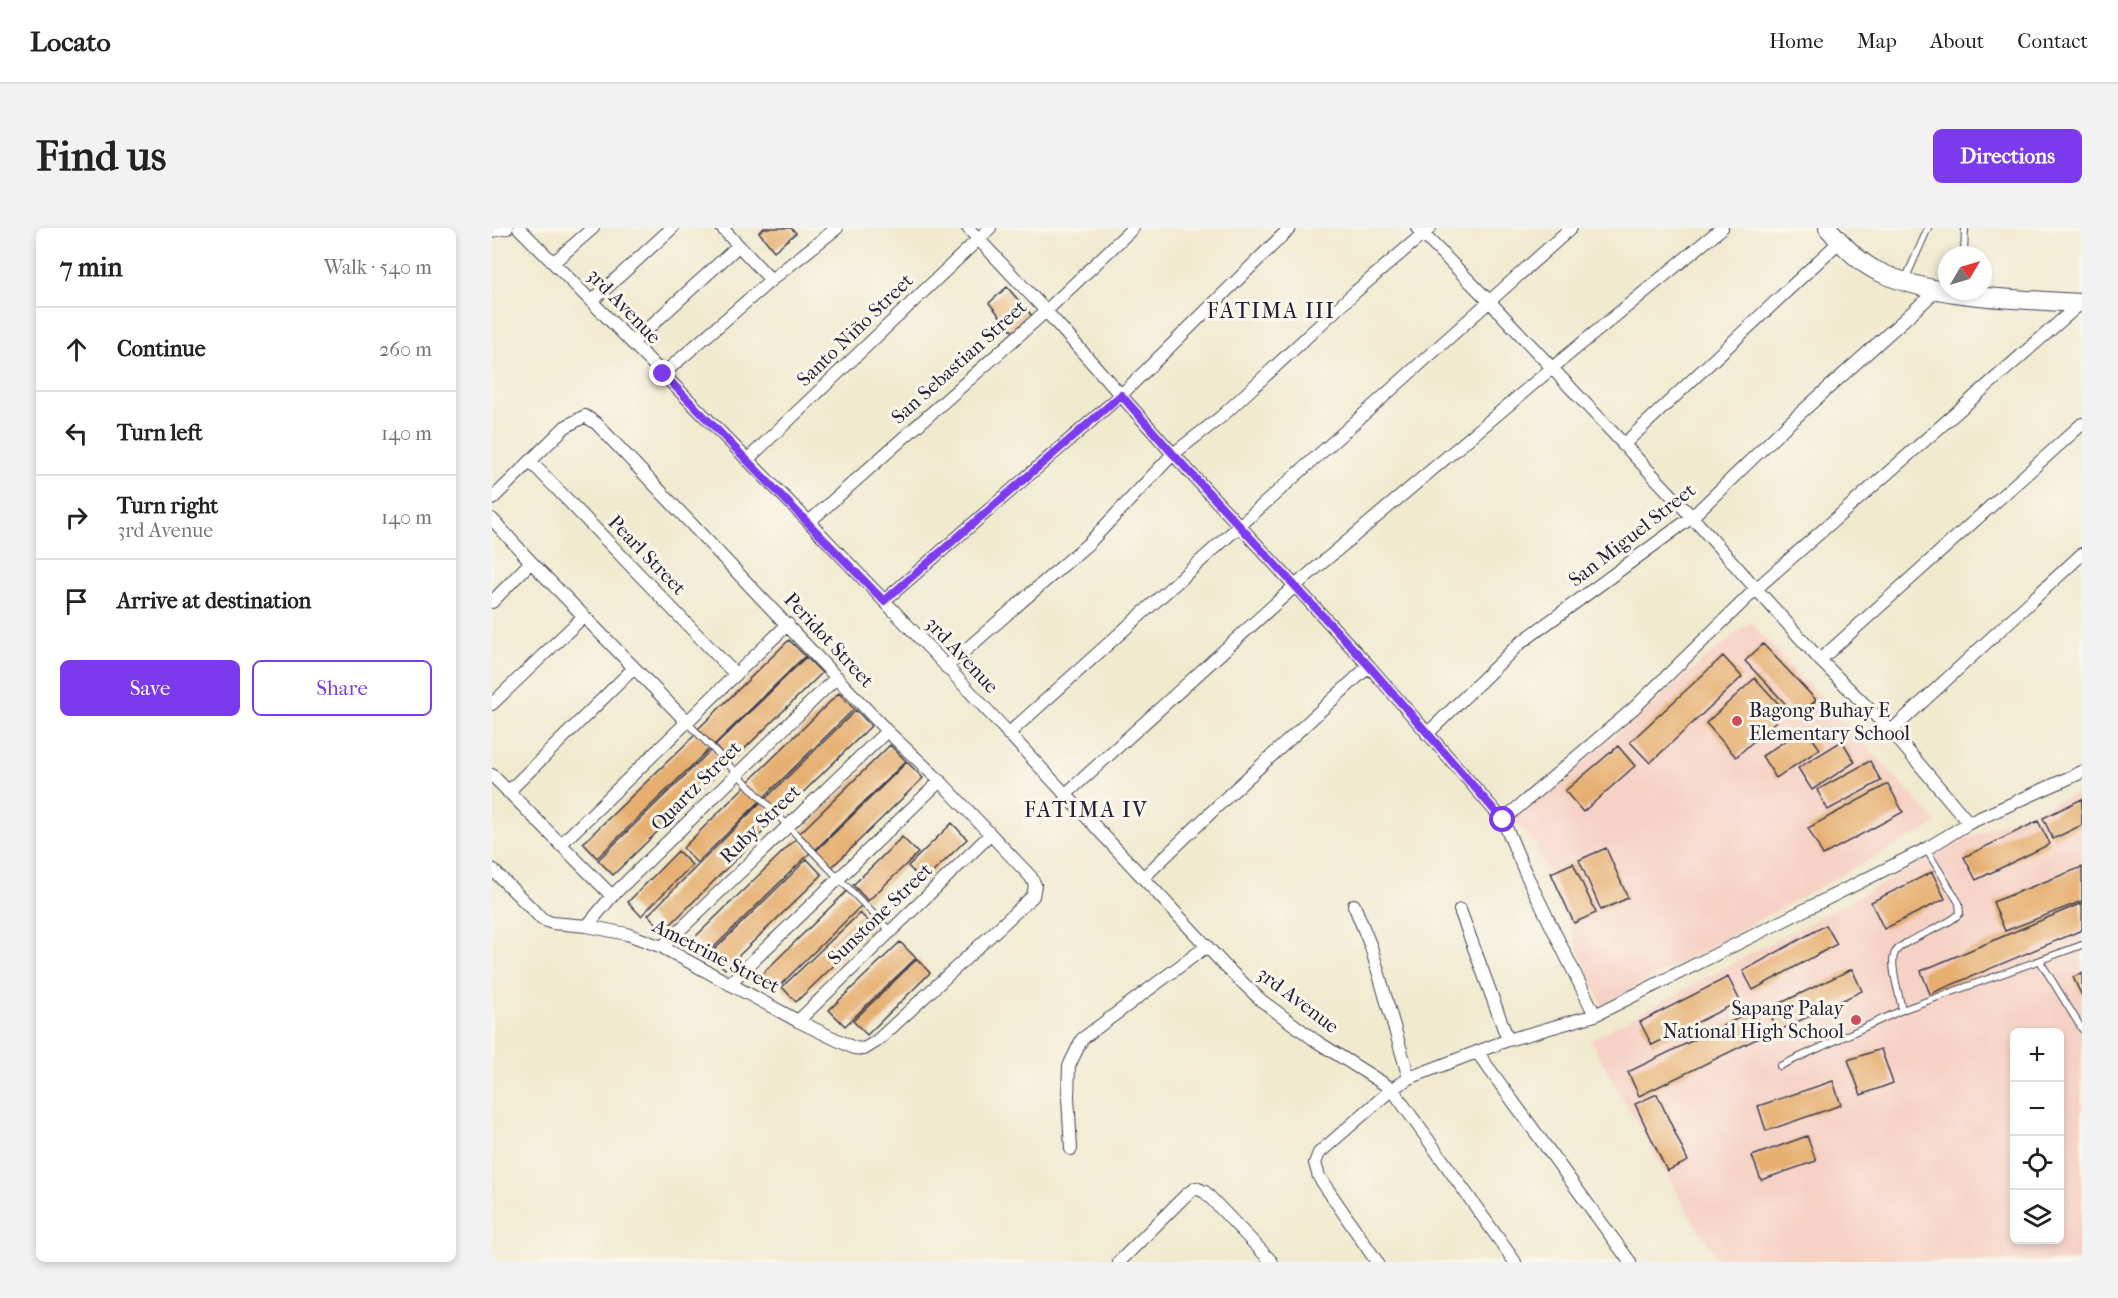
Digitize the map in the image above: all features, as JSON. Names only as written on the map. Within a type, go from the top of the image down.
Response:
[{"type":"main road","points":[[1834,235],[1875,270],[1937,290]]},
{"type":"main road","points":[[1992,296],[2081,303]]},
{"type":"street","points":[[492,231],[507,228]]},
{"type":"street","name":"3rd Avenue","points":[[519,228],[809,522],[1066,794],[1126,862],[1262,1001],[1316,1041],[1392,1089]]},
{"type":"street","points":[[554,262],[593,228]]},
{"type":"street","points":[[592,301],[672,228]]},
{"type":"street","points":[[722,228],[771,280]]},
{"type":"street","points":[[663,374],[771,280],[837,228]]},
{"type":"street","points":[[968,228],[1046,311],[1239,526],[1296,585],[1503,820],[1525,872],[1595,1015]]},
{"type":"street","name":"Santo Niño Street","points":[[747,460],[990,228]]},
{"type":"street","name":"San Sebastian Street","points":[[809,522],[1046,311],[1133,228]]},
{"type":"street","points":[[884,601],[1121,395],[1290,228]]},
{"type":"street","points":[[1008,734],[1571,228]]},
{"type":"street","points":[[1066,794],[1296,585],[1552,368],[1722,228]]},
{"type":"street","points":[[946,667],[1089,543],[1173,454],[1221,417],[1423,230],[1692,517],[1820,660],[1891,731],[1969,823]]},
{"type":"street","points":[[1623,445],[1834,235]]},
{"type":"street","points":[[632,342],[738,246]]},
{"type":"street","name":"San Miguel Street","points":[[1427,734],[1519,644],[1692,517],[1785,427],[1937,290]]},
{"type":"street","points":[[1503,820],[1634,708],[1757,588],[2081,303]]},
{"type":"street","name":"Peridot Street","points":[[531,462],[565,427],[585,416],[596,423],[887,731],[940,781],[1031,877],[1035,885],[1033,896],[877,1041],[864,1048]]},
{"type":"street","points":[[1820,660],[2082,424]]},
{"type":"street","points":[[492,499],[531,462]]},
{"type":"street","name":"Pearl Street","points":[[531,462],[736,675]]},
{"type":"street","points":[[492,519],[686,721]]},
{"type":"street","points":[[1891,731],[2082,554]]},
{"type":"street","points":[[492,602],[531,562]]},
{"type":"street","points":[[492,704],[584,616]]},
{"type":"street","points":[[560,845],[788,624]]},
{"type":"street","points":[[1143,878],[1369,666]]},
{"type":"street","points":[[508,792],[634,668]]},
{"type":"street","name":"Quartz Street","points":[[587,926],[612,896],[837,676]]},
{"type":"street","name":"Ruby Street","points":[[662,946],[887,731]]},
{"type":"street","points":[[1377,1262],[1319,1176],[1315,1163],[1319,1153],[1392,1089],[1409,1078],[1508,1040],[1595,1015],[1926,849],[1969,823],[2082,772]]},
{"type":"street","points":[[492,775],[612,896]]},
{"type":"street","points":[[729,984],[940,781]]},
{"type":"street","name":"Sunstone Street","points":[[798,1021],[990,835]]},
{"type":"street","name":"Ametrine Street","points":[[492,869],[542,919],[552,923],[587,926],[627,934],[662,946],[798,1021],[854,1048],[864,1048]]},
{"type":"street","points":[[1353,905],[1371,947],[1409,1078]]},
{"type":"street","points":[[1460,910],[1508,1040]]},
{"type":"street","points":[[1071,1149],[1068,1097],[1070,1066],[1082,1040],[1207,946]]},
{"type":"street","points":[[1477,1052],[1630,1262]]},
{"type":"street","points":[[1392,1089],[1515,1262]]},
{"type":"street","points":[[1119,1262],[1187,1194],[1196,1188],[1205,1192],[1272,1262]]},
{"type":"lane","points":[[1905,280],[1928,228]]},
{"type":"lane","points":[[1964,246],[1965,228]]},
{"type":"lane","points":[[686,721],[890,931]]},
{"type":"lane","points":[[1902,1010],[1894,954],[1900,946],[1953,921],[1960,913],[1959,903],[1926,849]]},
{"type":"lane","points":[[1780,1066],[1902,1010],[2082,945]]},
{"type":"lane","points":[[2040,961],[2082,1029]]},
{"type":"shaded area","name":"Bagong Buhay E Elementary School","points":[[1750,622],[1938,823],[1602,1005],[1535,844],[1514,820]]},
{"type":"shaded area","name":"Sapang Palay National High School","points":[[2082,791],[2082,1261],[1720,1262],[1691,1218],[1590,1040],[1967,838]]},
{"type":"building","points":[[764,228],[791,228],[796,233],[774,251],[759,232]]},
{"type":"building","points":[[1007,287],[1033,317],[1014,333],[989,303]]},
{"type":"building","points":[[789,640],[805,656],[714,745],[698,729]]},
{"type":"building","points":[[1763,644],[1816,700],[1798,717],[1745,661]]},
{"type":"building","points":[[1723,656],[1742,677],[1650,763],[1630,742]]},
{"type":"building","points":[[806,657],[822,673],[731,762],[715,746]]},
{"type":"building","points":[[1755,678],[1786,712],[1736,757],[1706,723]]},
{"type":"building","points":[[839,693],[854,709],[763,798],[748,782]]},
{"type":"building","points":[[856,710],[871,726],[780,815],[765,799]]},
{"type":"building","points":[[1805,728],[1820,749],[1776,778],[1762,756]]},
{"type":"building","points":[[697,733],[711,747],[597,858],[583,843]]},
{"type":"building","points":[[1842,741],[1855,762],[1812,790],[1798,768]]},
{"type":"building","points":[[890,745],[906,761],[815,850],[799,834]]},
{"type":"building","points":[[1618,746],[1635,766],[1583,812],[1565,791]]},
{"type":"building","points":[[712,749],[727,764],[613,875],[598,860]]},
{"type":"building","points":[[1870,761],[1881,781],[1828,810],[1817,790]]},
{"type":"building","points":[[907,762],[923,778],[832,867],[816,851]]},
{"type":"building","points":[[1888,784],[1903,812],[1823,855],[1808,828]]},
{"type":"building","points":[[746,785],[761,800],[697,863],[683,848]]},
{"type":"building","points":[[2082,799],[2082,825],[2053,839],[2043,818]]},
{"type":"building","points":[[762,801],[778,817],[664,931],[648,915]]},
{"type":"building","points":[[2038,821],[2050,844],[1976,880],[1964,857]]},
{"type":"building","points":[[952,823],[967,839],[923,882],[908,866]]},
{"type":"building","points":[[902,837],[918,853],[868,901],[853,885]]},
{"type":"building","points":[[797,838],[811,852],[708,953],[694,938]]},
{"type":"building","points":[[1606,848],[1628,898],[1601,910],[1579,860]]},
{"type":"building","points":[[678,851],[692,865],[641,916],[628,902]]},
{"type":"building","points":[[807,859],[822,875],[725,969],[710,954]]},
{"type":"building","points":[[1573,863],[1596,913],[1574,923],[1551,873]]},
{"type":"building","points":[[2082,867],[2082,901],[2005,931],[1993,902]]},
{"type":"building","points":[[1932,872],[1945,899],[1884,929],[1871,902]]},
{"type":"building","points":[[848,890],[862,905],[775,990],[761,975]]},
{"type":"building","points":[[2082,903],[2082,930],[1930,994],[1921,971]]},
{"type":"building","points":[[860,913],[874,927],[796,1002],[782,987]]},
{"type":"building","points":[[1826,925],[1837,944],[1753,990],[1743,971]]},
{"type":"building","points":[[900,942],[916,958],[845,1026],[829,1010]]},
{"type":"building","points":[[917,959],[930,973],[867,1035],[853,1021]]},
{"type":"building","points":[[1852,969],[1862,991],[1778,1031],[1768,1009]]},
{"type":"building","points":[[2082,973],[2082,996],[2073,977]]},
{"type":"building","points":[[1728,977],[1740,1001],[1652,1045],[1640,1022]]},
{"type":"building","points":[[1753,1011],[1765,1035],[1639,1096],[1628,1072]]},
{"type":"building","points":[[1881,1049],[1893,1083],[1861,1095],[1848,1060]]},
{"type":"building","points":[[1833,1081],[1841,1105],[1766,1131],[1758,1106]]},
{"type":"building","points":[[1657,1094],[1688,1161],[1667,1171],[1635,1104]]},
{"type":"building","points":[[1807,1136],[1816,1161],[1761,1180],[1752,1156]]},
{"type":"place","name":"Bagong Buhay E Elementary School","points":[[1737,721]]},
{"type":"place","name":"Sapang Palay National High School","points":[[1856,1020]]},
{"type":"district","name":"FATIMA III","points":[[1271,311]]},
{"type":"district","name":"FATIMA IV","points":[[1086,810]]},
{"type":"route","points":[[663,374],[884,601],[1121,395],[1369,666],[1503,820]]}]
